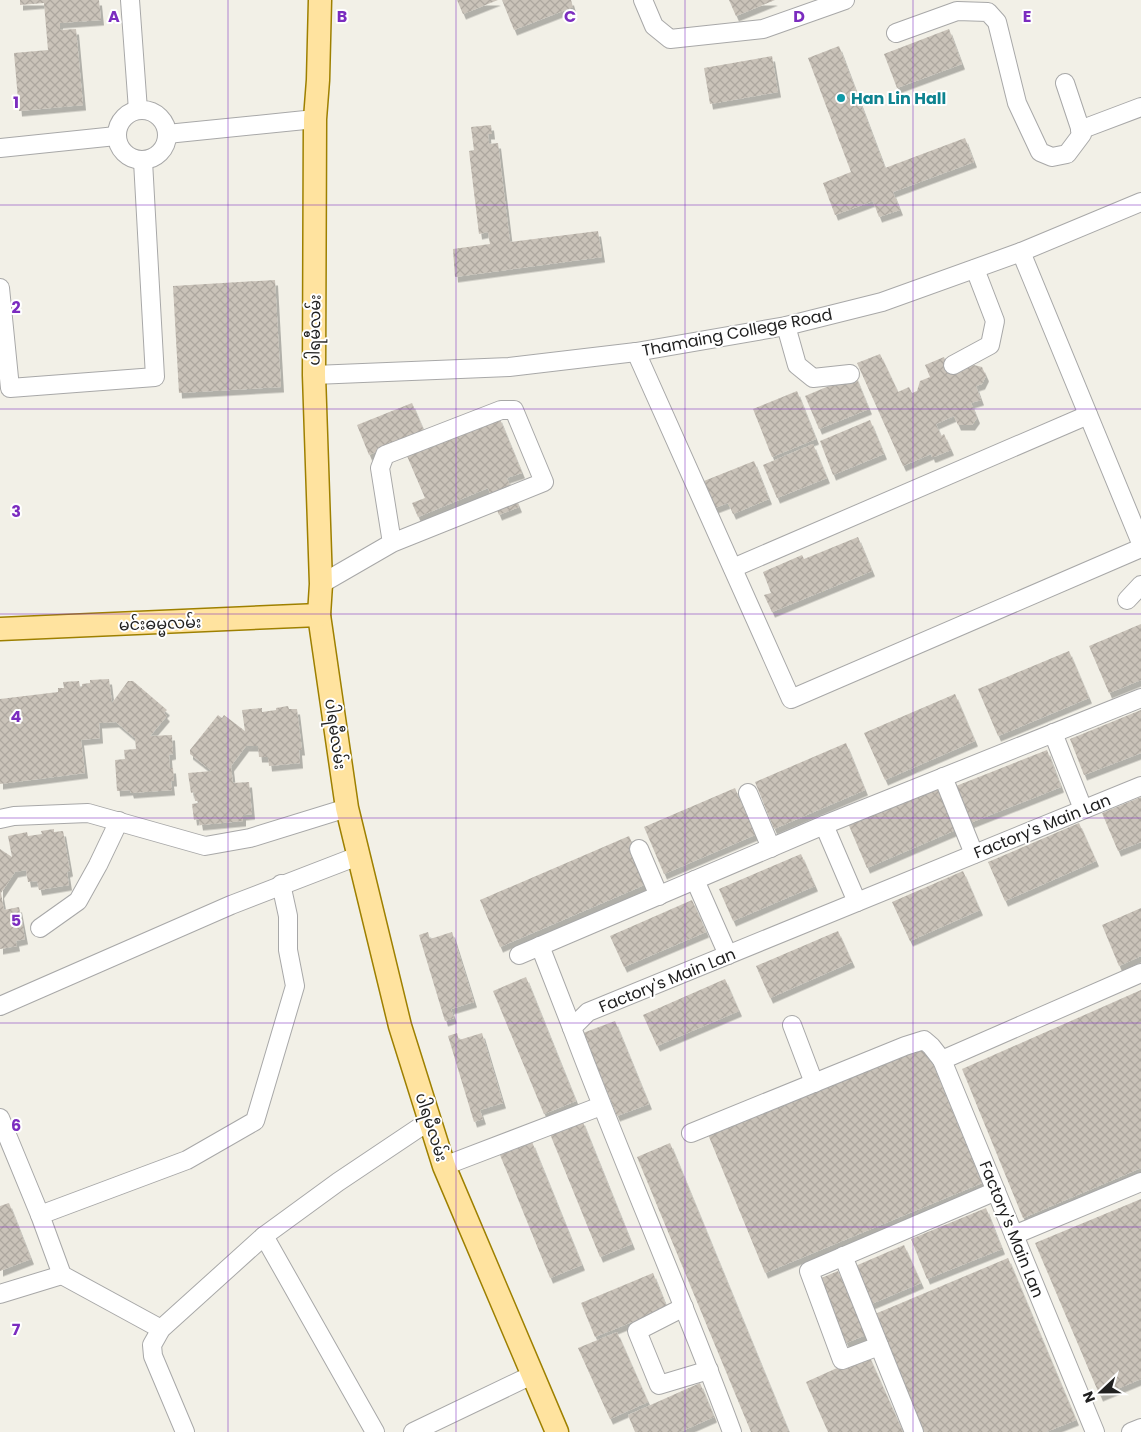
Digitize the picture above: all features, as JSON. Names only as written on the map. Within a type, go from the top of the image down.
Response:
[{"type":"main road","name":"ပါရမီလမ်း","points":[[320,0],[315,119],[314,375],[321,584],[319,615],[348,808],[400,1026],[444,1166],[557,1432]]},
{"type":"main road","name":"မင်းဓမ္မလမ်း","points":[[0,629],[319,615]]},
{"type":"street","points":[[130,0],[138,110]]},
{"type":"street","points":[[642,0],[654,26],[670,39],[763,29],[808,6],[845,0]]},
{"type":"street","points":[[896,33],[957,11],[988,12],[997,22],[1017,103],[1040,152],[1052,157],[1067,154],[1082,134],[1065,83]]},
{"type":"street","points":[[1080,130],[1141,107]]},
{"type":"street","points":[[138,110],[149,110],[157,114],[163,121],[167,134],[165,146],[160,153],[144,160],[128,157],[118,144],[116,136],[120,121],[126,115],[138,110]]},
{"type":"street","points":[[167,134],[315,119]]},
{"type":"street","points":[[0,148],[116,136]]},
{"type":"street","points":[[0,288],[10,388],[155,377],[144,160]]},
{"type":"street","name":"Thamaing College Road","points":[[314,375],[509,367],[636,352],[786,326],[882,302],[1021,252],[1141,202]]},
{"type":"street","points":[[1021,252],[1141,543]]},
{"type":"street","points":[[953,365],[990,345],[995,320],[975,269]]},
{"type":"street","points":[[786,326],[797,365],[813,378],[850,374]]},
{"type":"street","points":[[636,352],[791,699],[1141,548]]},
{"type":"street","points":[[321,584],[392,542],[544,482],[514,410],[501,410],[385,455],[380,468],[392,542]]},
{"type":"street","points":[[733,568],[1088,415]]},
{"type":"street","points":[[1127,600],[1141,586]]},
{"type":"street","points":[[519,955],[824,825],[1141,698]]},
{"type":"street","points":[[1053,733],[1083,809]]},
{"type":"street","points":[[943,777],[974,854]]},
{"type":"street","name":"Factory's Main Lan","points":[[572,1028],[588,1012],[1141,786]]},
{"type":"street","points":[[748,793],[771,848]]},
{"type":"street","points":[[0,819],[14,816],[88,813],[206,846],[250,838],[348,808]]},
{"type":"street","points":[[40,928],[78,901],[98,865],[118,821]]},
{"type":"street","points":[[824,825],[857,902]]},
{"type":"street","points":[[639,849],[659,896]]},
{"type":"street","points":[[0,1006],[281,884],[358,856]]},
{"type":"street","points":[[694,880],[728,955]]},
{"type":"street","points":[[40,1215],[187,1160],[255,1121],[295,986],[288,950],[288,916],[281,884]]},
{"type":"street","points":[[540,946],[601,1106],[684,1307],[732,1432]]},
{"type":"street","points":[[942,1060],[1141,973]]},
{"type":"street","points":[[691,1133],[814,1082],[792,1025]]},
{"type":"street","name":"Factory's Main Lan","points":[[814,1082],[924,1040],[931,1046],[942,1060],[1095,1432]]},
{"type":"street","points":[[444,1166],[601,1106]]},
{"type":"street","points":[[0,1118],[40,1215],[62,1275],[161,1329]]},
{"type":"street","points":[[183,1432],[153,1356],[152,1345],[161,1329],[264,1236],[338,1182],[430,1121]]},
{"type":"street","points":[[1014,1235],[1141,1182]]},
{"type":"street","points":[[879,1346],[842,1360],[809,1271],[996,1191]]},
{"type":"street","points":[[264,1236],[375,1432]]},
{"type":"street","points":[[843,1256],[914,1432]]},
{"type":"street","points":[[0,1294],[62,1275]]},
{"type":"street","points":[[684,1307],[637,1332],[659,1386],[709,1370]]},
{"type":"street","points":[[413,1432],[532,1375]]},
{"type":"street","points":[[1131,1432],[1141,1428]]},
{"type":"building","points":[[20,0],[99,0],[101,20],[60,23],[60,30],[76,29],[83,105],[19,111],[14,53],[48,50],[44,3],[20,5]]},
{"type":"building","points":[[457,0],[498,0],[463,14]]},
{"type":"building","points":[[502,0],[571,0],[573,7],[514,30]]},
{"type":"building","points":[[729,0],[775,0],[736,16]]},
{"type":"building","points":[[949,29],[962,64],[897,88],[884,54]]},
{"type":"building","name":"Han Lin Hall","points":[[839,46],[885,168],[965,138],[974,162],[893,192],[900,210],[879,217],[873,201],[835,215],[823,183],[851,172],[808,58]]},
{"type":"building","points":[[772,56],[778,92],[710,104],[704,68]]},
{"type":"building","points":[[491,125],[492,134],[488,134],[489,144],[498,143],[510,242],[598,231],[602,257],[455,277],[453,249],[490,244],[488,232],[479,234],[469,151],[474,150],[471,127]]},
{"type":"building","points":[[275,280],[281,387],[179,393],[173,286]]},
{"type":"building","points":[[880,354],[898,392],[909,387],[912,393],[917,391],[920,381],[930,377],[925,365],[944,357],[949,370],[966,364],[967,368],[974,365],[982,367],[986,376],[982,384],[976,386],[981,400],[971,403],[977,418],[972,425],[958,425],[954,416],[936,424],[941,436],[944,434],[951,450],[934,457],[931,454],[903,466],[857,363]]},
{"type":"building","points":[[855,375],[869,409],[819,429],[805,396]]},
{"type":"building","points":[[797,391],[816,439],[772,457],[753,409]]},
{"type":"building","points":[[412,403],[424,431],[414,435],[431,447],[499,417],[522,473],[507,478],[519,507],[499,515],[488,488],[418,517],[412,503],[425,498],[407,456],[424,449],[407,438],[369,455],[357,425]]},
{"type":"building","points":[[870,420],[884,454],[833,475],[820,441]]},
{"type":"building","points":[[813,444],[827,478],[777,498],[763,465]]},
{"type":"building","points":[[754,461],[769,499],[733,514],[728,503],[715,508],[704,481]]},
{"type":"building","points":[[858,537],[872,571],[772,612],[764,595],[771,593],[763,572],[802,555],[804,559]]},
{"type":"building","points":[[1141,624],[1141,680],[1109,693],[1089,646]]},
{"type":"building","points":[[1069,651],[1089,698],[998,736],[978,689]]},
{"type":"building","points":[[109,679],[112,703],[128,681],[133,681],[167,710],[164,713],[167,716],[150,736],[172,735],[173,754],[169,755],[170,768],[173,768],[174,781],[171,781],[172,790],[131,793],[130,790],[117,791],[115,760],[125,759],[124,750],[136,749],[135,738],[116,722],[99,723],[100,738],[81,740],[85,773],[0,784],[0,699],[58,692],[58,688],[64,688],[63,682],[79,681],[80,687],[82,687],[82,684],[90,683],[90,680]]},
{"type":"building","points":[[955,694],[975,741],[885,780],[864,733]]},
{"type":"building","points":[[288,706],[289,709],[297,709],[302,750],[299,750],[300,763],[269,766],[268,757],[259,757],[258,746],[246,746],[231,766],[233,783],[249,782],[252,814],[243,815],[243,821],[200,825],[199,819],[194,820],[192,804],[198,803],[198,801],[195,801],[194,792],[191,793],[188,773],[212,771],[190,754],[190,750],[218,715],[222,718],[224,715],[245,731],[242,710],[262,708],[262,712]]},
{"type":"building","points":[[1141,710],[1141,753],[1084,775],[1070,739]]},
{"type":"building","points":[[846,743],[865,790],[774,829],[755,782]]},
{"type":"building","points":[[1047,750],[1061,787],[970,823],[956,786]]},
{"type":"building","points":[[938,782],[958,829],[867,868],[847,821]]},
{"type":"building","points":[[735,788],[755,835],[664,874],[644,827]]},
{"type":"building","points":[[1141,797],[1141,842],[1118,851],[1102,813]]},
{"type":"building","points":[[1079,823],[1096,861],[1005,901],[988,862]]},
{"type":"building","points":[[54,829],[54,832],[63,831],[70,871],[67,872],[69,885],[39,890],[37,881],[28,882],[26,870],[15,872],[1,893],[4,910],[19,907],[25,939],[16,941],[17,946],[0,949],[0,849],[12,857],[8,836],[27,832],[28,836],[42,834],[41,831]]},
{"type":"building","points":[[629,836],[649,883],[500,947],[480,900]]},
{"type":"building","points":[[801,854],[815,886],[733,921],[719,889]]},
{"type":"building","points":[[963,871],[980,910],[910,941],[892,902]]},
{"type":"building","points":[[692,900],[706,932],[624,967],[610,936]]},
{"type":"building","points":[[1141,908],[1141,956],[1119,966],[1102,925]]},
{"type":"building","points":[[838,931],[852,962],[770,998],[756,966]]},
{"type":"building","points":[[428,932],[430,939],[452,932],[474,1002],[451,1009],[454,1018],[445,1021],[419,935]]},
{"type":"building","points":[[526,977],[576,1101],[544,1114],[493,991]]},
{"type":"building","points":[[725,979],[739,1011],[657,1046],[643,1015]]},
{"type":"building","points":[[1141,990],[1141,1168],[1023,1218],[962,1069]]},
{"type":"building","points":[[615,1021],[649,1104],[617,1116],[583,1033]]},
{"type":"building","points":[[457,1033],[459,1040],[482,1033],[503,1103],[480,1110],[483,1119],[474,1122],[448,1036]]},
{"type":"building","points":[[916,1046],[927,1050],[982,1183],[765,1273],[707,1132]]},
{"type":"building","points":[[582,1120],[632,1244],[600,1257],[550,1134]]},
{"type":"building","points":[[532,1142],[582,1265],[550,1278],[500,1155]]},
{"type":"building","points":[[670,1143],[789,1432],[751,1432],[637,1157]]},
{"type":"building","points":[[1141,1199],[1141,1379],[1100,1396],[1035,1243]]},
{"type":"building","points":[[9,1203],[31,1259],[0,1271],[0,1206]]},
{"type":"building","points":[[986,1208],[1002,1249],[927,1279],[911,1239]]},
{"type":"building","points":[[904,1245],[921,1283],[869,1305],[853,1267]]},
{"type":"building","points":[[1008,1258],[1076,1420],[1046,1432],[924,1432],[875,1314]]},
{"type":"building","points":[[838,1271],[866,1335],[846,1343],[819,1279]]},
{"type":"building","points":[[653,1273],[667,1308],[595,1337],[581,1303]]},
{"type":"building","points":[[617,1332],[648,1402],[610,1419],[578,1348]]},
{"type":"building","points":[[868,1354],[903,1432],[828,1432],[806,1382]]},
{"type":"building","points":[[700,1383],[714,1417],[680,1432],[635,1432],[628,1415]]},
{"type":"place","name":"Han Lin Hall","points":[[841,98]]}]
